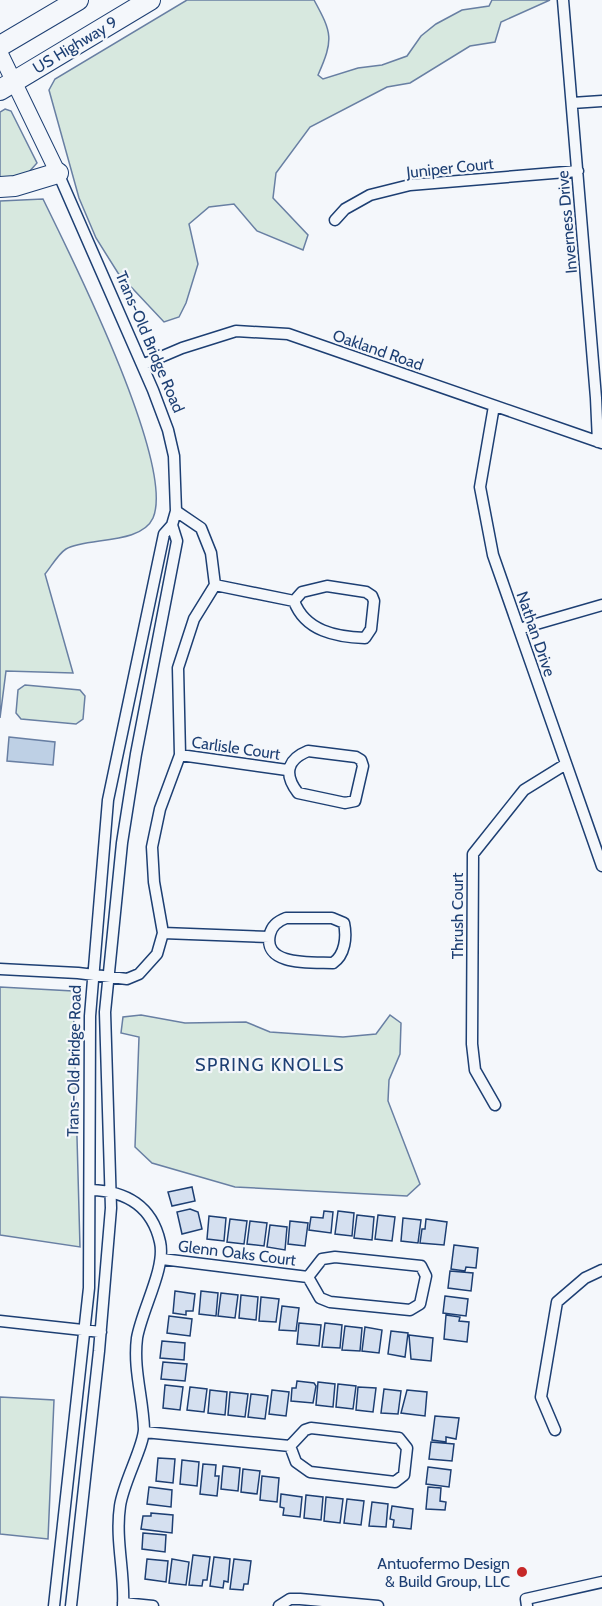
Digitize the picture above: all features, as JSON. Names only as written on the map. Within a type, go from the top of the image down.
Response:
[{"type":"highway","points":[[0,45],[78,0]]},
{"type":"highway","name":"US Highway 9","points":[[7,85],[150,0]]},
{"type":"highway","points":[[0,188],[59,177]]},
{"type":"street","name":"Inverness Drive","points":[[563,0],[600,443]]},
{"type":"street","name":"Trans-Old Bridge Road","points":[[0,53],[7,85],[59,177],[142,365],[168,430],[174,456],[176,511],[172,525],[164,534],[108,800],[89,1063],[92,1190],[89,1288],[54,1606]]},
{"type":"street","points":[[572,103],[602,101]]},
{"type":"street","name":"Juniper Court","points":[[335,220],[345,209],[370,195],[410,185],[578,171]]},
{"type":"street","name":"Oakland Road","points":[[142,365],[182,348],[236,332],[288,334],[600,443]]},
{"type":"street","name":"Nathan Drive","points":[[494,406],[480,487],[493,555],[602,866]]},
{"type":"street","points":[[176,511],[201,528],[212,552],[215,585],[294,601]]},
{"type":"street","name":"Trans-Old Bridge Road","points":[[71,1606],[101,1332],[110,1191],[105,1012],[122,843],[134,765],[177,541],[172,525]]},
{"type":"street","name":"Carlisle Court","points":[[163,933],[154,882],[152,847],[160,809],[180,755],[178,668],[194,620],[215,585]]},
{"type":"street","points":[[327,586],[366,592],[375,601],[369,635],[365,638],[358,638],[318,630],[302,617],[294,601],[302,592],[327,586]]},
{"type":"street","points":[[519,629],[602,605]]},
{"type":"street","name":"Carlisle Court","points":[[308,751],[356,757],[361,760],[363,766],[359,795],[351,803],[297,793],[288,779],[287,770],[292,761],[308,751]]},
{"type":"street","name":"Carlisle Court","points":[[180,755],[287,770]]},
{"type":"street","name":"Thrush Court","points":[[495,1105],[475,1070],[472,1044],[473,854],[524,790],[566,764]]},
{"type":"street","points":[[286,918],[339,920],[344,923],[345,929],[343,952],[333,963],[288,961],[278,956],[271,947],[269,938],[272,928],[286,918]]},
{"type":"street","points":[[0,969],[127,979],[139,974],[157,954],[163,933],[269,938]]},
{"type":"street","points":[[92,1190],[110,1191]]},
{"type":"street","name":"Glenn Oaks Court","points":[[110,1191],[125,1195],[142,1206],[156,1229],[162,1259],[146,1301],[137,1341],[137,1378],[144,1431],[128,1474],[120,1507],[118,1535],[123,1605],[153,1606]]},
{"type":"street","name":"Glenn Oaks Court","points":[[335,1257],[421,1266],[426,1276],[420,1304],[410,1310],[330,1302],[320,1298],[308,1277],[322,1259],[335,1257]]},
{"type":"street","name":"Glenn Oaks Court","points":[[162,1259],[308,1277]]},
{"type":"street","points":[[555,1430],[540,1397],[557,1302],[585,1278],[602,1270]]},
{"type":"street","points":[[0,1321],[101,1332]]},
{"type":"street","points":[[311,1428],[399,1438],[407,1448],[404,1475],[395,1482],[309,1472],[296,1462],[290,1446],[305,1430],[311,1428]]},
{"type":"street","points":[[144,1431],[290,1446]]},
{"type":"street","points":[[527,1606],[526,1599],[602,1582]]},
{"type":"street","points":[[279,1606],[290,1599],[300,1599],[378,1606]]},
{"type":"shaded area","points":[[187,0],[314,0],[329,36],[327,53],[318,75],[323,79],[358,68],[382,65],[407,56],[421,36],[436,24],[462,10],[489,6],[492,0],[550,0],[501,22],[495,42],[470,46],[410,83],[387,87],[310,127],[276,173],[273,198],[308,235],[303,250],[257,231],[234,204],[209,207],[189,224],[198,264],[186,303],[179,317],[164,322],[118,273],[96,238],[79,198],[49,90],[55,79]]},
{"type":"shaded area","points":[[5,109],[11,111],[37,163],[28,173],[0,179],[0,112]]},
{"type":"shaded area","points":[[43,199],[117,359],[149,454],[156,491],[153,518],[147,527],[125,537],[75,545],[66,549],[45,574],[73,673],[6,671],[0,718],[0,201]]},
{"type":"shaded area","points":[[25,685],[80,690],[85,696],[83,719],[76,724],[21,719],[16,713],[18,690]]},
{"type":"shaded area","points":[[0,987],[73,991],[80,1247],[0,1235]]},
{"type":"shaded area","points":[[141,1015],[185,1023],[246,1022],[270,1032],[343,1037],[376,1034],[390,1015],[401,1023],[400,1054],[389,1080],[388,1101],[420,1184],[407,1196],[235,1187],[152,1163],[135,1147],[139,1037],[121,1033],[123,1017]]},
{"type":"shaded area","points":[[0,1397],[54,1400],[48,1539],[0,1534]]},
{"type":"water","points":[[9,737],[55,742],[53,765],[7,761]]},
{"type":"building","points":[[192,1187],[195,1201],[172,1206],[168,1192]]},
{"type":"building","points":[[190,1209],[198,1212],[202,1229],[182,1234],[177,1212]]},
{"type":"building","points":[[324,1211],[333,1212],[331,1233],[309,1230],[311,1217],[323,1218]]},
{"type":"building","points":[[338,1211],[354,1213],[352,1236],[335,1234]]},
{"type":"building","points":[[357,1215],[374,1217],[372,1240],[354,1238]]},
{"type":"building","points":[[378,1215],[395,1217],[392,1241],[375,1239]]},
{"type":"building","points":[[209,1216],[226,1218],[224,1241],[207,1239]]},
{"type":"building","points":[[403,1218],[421,1220],[418,1243],[401,1241]]},
{"type":"building","points":[[230,1219],[247,1221],[244,1244],[227,1242]]},
{"type":"building","points":[[426,1219],[447,1222],[444,1245],[420,1243]]},
{"type":"building","points":[[250,1221],[267,1223],[264,1246],[247,1244]]},
{"type":"building","points":[[290,1221],[308,1223],[305,1246],[288,1244]]},
{"type":"building","points":[[270,1225],[287,1227],[285,1250],[267,1247]]},
{"type":"building","points":[[454,1245],[478,1248],[476,1268],[466,1267],[465,1271],[451,1269]]},
{"type":"building","points":[[450,1271],[473,1273],[471,1291],[448,1288]]},
{"type":"building","points":[[175,1291],[195,1294],[193,1311],[186,1311],[186,1315],[173,1313]]},
{"type":"building","points":[[201,1291],[218,1293],[216,1316],[199,1314]]},
{"type":"building","points":[[221,1293],[238,1295],[235,1318],[218,1316]]},
{"type":"building","points":[[241,1295],[258,1297],[256,1320],[239,1318]]},
{"type":"building","points":[[445,1296],[468,1299],[466,1316],[443,1313]]},
{"type":"building","points":[[261,1297],[279,1299],[276,1322],[259,1321]]},
{"type":"building","points":[[282,1306],[299,1308],[296,1331],[279,1330]]},
{"type":"building","points":[[446,1315],[460,1317],[459,1321],[469,1322],[467,1342],[444,1339]]},
{"type":"building","points":[[169,1316],[192,1319],[190,1336],[167,1333]]},
{"type":"building","points":[[299,1323],[321,1325],[319,1346],[297,1344]]},
{"type":"building","points":[[325,1323],[342,1325],[340,1348],[322,1347]]},
{"type":"building","points":[[345,1326],[362,1328],[360,1351],[342,1350]]},
{"type":"building","points":[[365,1327],[382,1330],[379,1353],[362,1351]]},
{"type":"building","points":[[391,1331],[408,1333],[405,1357],[388,1354]]},
{"type":"building","points":[[409,1335],[433,1338],[431,1361],[411,1359]]},
{"type":"building","points":[[162,1341],[185,1343],[184,1360],[160,1358]]},
{"type":"building","points":[[163,1362],[187,1364],[185,1381],[161,1379]]},
{"type":"building","points":[[297,1381],[314,1383],[316,1386],[313,1403],[291,1401],[292,1388],[296,1388]]},
{"type":"building","points":[[318,1382],[335,1384],[333,1407],[316,1405]]},
{"type":"building","points":[[338,1384],[356,1386],[353,1409],[336,1407]]},
{"type":"building","points":[[165,1385],[183,1387],[180,1410],[163,1408]]},
{"type":"building","points":[[190,1387],[207,1389],[204,1412],[187,1410]]},
{"type":"building","points":[[358,1387],[376,1388],[373,1412],[356,1410]]},
{"type":"building","points":[[384,1389],[401,1391],[398,1414],[381,1413]]},
{"type":"building","points":[[210,1390],[227,1392],[225,1415],[208,1413]]},
{"type":"building","points":[[272,1390],[289,1392],[286,1416],[269,1414]]},
{"type":"building","points":[[407,1390],[427,1392],[425,1416],[401,1413]]},
{"type":"building","points":[[230,1392],[248,1394],[245,1417],[228,1415]]},
{"type":"building","points":[[251,1394],[268,1396],[265,1419],[248,1417]]},
{"type":"building","points":[[435,1416],[459,1418],[456,1439],[446,1437],[446,1442],[432,1440]]},
{"type":"building","points":[[431,1442],[454,1444],[452,1461],[429,1459]]},
{"type":"building","points":[[158,1458],[175,1459],[173,1483],[156,1481]]},
{"type":"building","points":[[182,1460],[199,1462],[197,1486],[180,1484]]},
{"type":"building","points":[[203,1464],[216,1465],[215,1476],[219,1476],[217,1496],[200,1494]]},
{"type":"building","points":[[223,1466],[240,1468],[238,1491],[221,1489]]},
{"type":"building","points":[[428,1467],[451,1470],[449,1487],[426,1484]]},
{"type":"building","points":[[243,1469],[260,1471],[257,1494],[241,1492]]},
{"type":"building","points":[[262,1476],[279,1478],[277,1502],[260,1500]]},
{"type":"building","points":[[149,1487],[172,1490],[171,1507],[147,1504]]},
{"type":"building","points":[[428,1487],[441,1488],[440,1501],[446,1502],[445,1510],[426,1509]]},
{"type":"building","points":[[281,1494],[302,1497],[300,1517],[283,1515],[284,1508],[280,1507]]},
{"type":"building","points":[[306,1495],[323,1497],[321,1520],[304,1518]]},
{"type":"building","points":[[326,1497],[343,1499],[340,1523],[324,1521]]},
{"type":"building","points":[[347,1499],[364,1501],[361,1525],[344,1523]]},
{"type":"building","points":[[372,1502],[388,1504],[386,1527],[369,1526]]},
{"type":"building","points":[[392,1506],[413,1509],[411,1529],[393,1527],[394,1520],[390,1519]]},
{"type":"building","points":[[151,1513],[173,1515],[172,1533],[141,1529],[143,1516],[151,1516]]},
{"type":"building","points":[[143,1533],[166,1535],[165,1552],[142,1549]]},
{"type":"building","points":[[193,1555],[210,1557],[207,1580],[203,1580],[202,1586],[189,1585]]},
{"type":"building","points":[[214,1557],[230,1559],[228,1582],[224,1581],[223,1588],[210,1586]]},
{"type":"building","points":[[147,1559],[168,1561],[166,1582],[145,1579]]},
{"type":"building","points":[[172,1559],[189,1562],[186,1585],[169,1583]]},
{"type":"building","points":[[234,1559],[251,1561],[248,1584],[244,1584],[243,1590],[230,1589]]},
{"type":"place","name":"Antuofermo Design & Build Group, LLC","points":[[522,1572]]},
{"type":"district","name":"SPRING KNOLLS","points":[[270,1065]]}]
